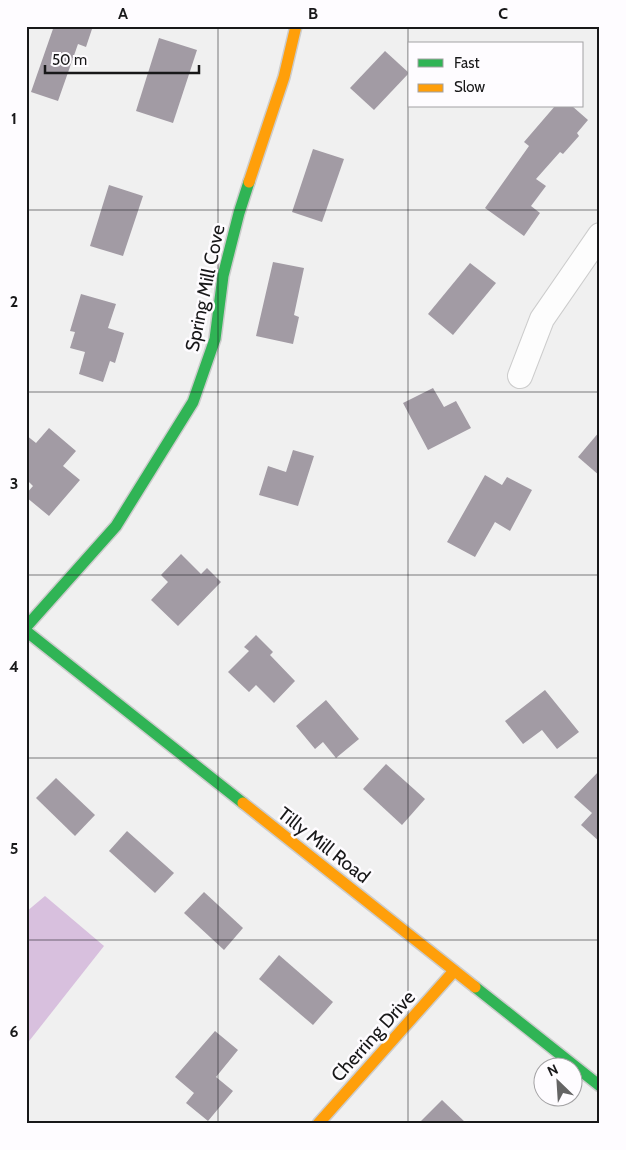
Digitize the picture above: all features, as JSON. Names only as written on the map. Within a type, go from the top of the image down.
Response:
[{"type":"street","name":"Spring Mill Cove","points":[[26,629],[116,526],[193,402],[215,339],[222,276],[239,212],[284,77],[296,26]]},
{"type":"street","points":[[520,376],[542,319],[600,235]]},
{"type":"street","name":"Tilly Mill Road","points":[[26,629],[600,1086]]},
{"type":"street","name":"Cherring Drive","points":[[318,1124],[454,971]]},
{"type":"shaded area","points":[[45,896],[104,946],[26,1045],[26,912]]},
{"type":"building","points":[[54,26],[93,26],[86,47],[78,44],[58,101],[31,92]]},
{"type":"building","points":[[159,38],[197,50],[173,123],[136,111]]},
{"type":"building","points":[[385,51],[408,72],[374,110],[350,88]]},
{"type":"building","points":[[553,108],[574,108],[588,120],[577,133],[579,136],[563,154],[560,152],[536,179],[546,186],[531,206],[540,213],[524,236],[485,208],[529,146],[524,142]]},
{"type":"building","points":[[313,149],[344,159],[322,222],[292,212]]},
{"type":"building","points":[[109,185],[143,196],[123,256],[90,246]]},
{"type":"building","points":[[273,262],[304,268],[294,315],[299,317],[293,344],[256,336]]},
{"type":"building","points":[[470,263],[496,283],[453,335],[428,314]]},
{"type":"building","points":[[81,294],[116,304],[108,328],[124,333],[115,363],[110,361],[103,382],[79,374],[85,352],[70,348],[75,332],[70,331]]},
{"type":"building","points":[[433,388],[444,407],[456,401],[471,428],[428,450],[403,403]]},
{"type":"building","points":[[49,428],[76,451],[63,466],[80,480],[49,516],[26,497],[26,494],[33,486],[26,479],[26,435],[36,443]]},
{"type":"building","points":[[600,431],[600,476],[578,457]]},
{"type":"building","points":[[293,450],[314,456],[298,506],[259,495],[268,466],[286,472]]},
{"type":"building","points":[[485,475],[502,485],[507,477],[532,490],[510,531],[495,522],[475,557],[447,542]]},
{"type":"building","points":[[181,554],[201,574],[207,568],[221,582],[178,626],[151,600],[168,582],[161,575]]},
{"type":"building","points":[[256,635],[273,652],[270,655],[295,681],[274,703],[256,685],[249,692],[228,672],[249,651],[244,647]]},
{"type":"building","points":[[545,690],[579,732],[557,749],[542,730],[523,744],[505,721]]},
{"type":"building","points":[[326,700],[359,739],[336,758],[323,742],[315,749],[296,726]]},
{"type":"building","points":[[386,764],[425,799],[402,825],[363,789]]},
{"type":"building","points":[[600,770],[600,842],[581,825],[592,813],[574,797]]},
{"type":"building","points":[[56,778],[95,815],[75,836],[36,798]]},
{"type":"building","points":[[127,831],[174,873],[155,893],[109,851]]},
{"type":"building","points":[[204,892],[243,928],[224,950],[184,913]]},
{"type":"building","points":[[279,955],[333,1002],[313,1025],[259,979]]},
{"type":"building","points":[[215,1031],[238,1050],[216,1077],[233,1091],[208,1121],[186,1103],[194,1093],[175,1077]]},
{"type":"building","points":[[442,1100],[467,1124],[418,1124]]},
{"type":"traffic: fast","points":[[26,627],[116,526],[193,402],[215,339],[223,276],[249,182]]},
{"type":"traffic: fast","points":[[26,631],[243,803]]},
{"type":"traffic: fast","points":[[475,987],[600,1086]]},
{"type":"traffic: slow","points":[[249,182],[284,77],[296,26]]},
{"type":"traffic: slow","points":[[243,803],[475,987]]},
{"type":"traffic: slow","points":[[318,1124],[454,971]]}]
